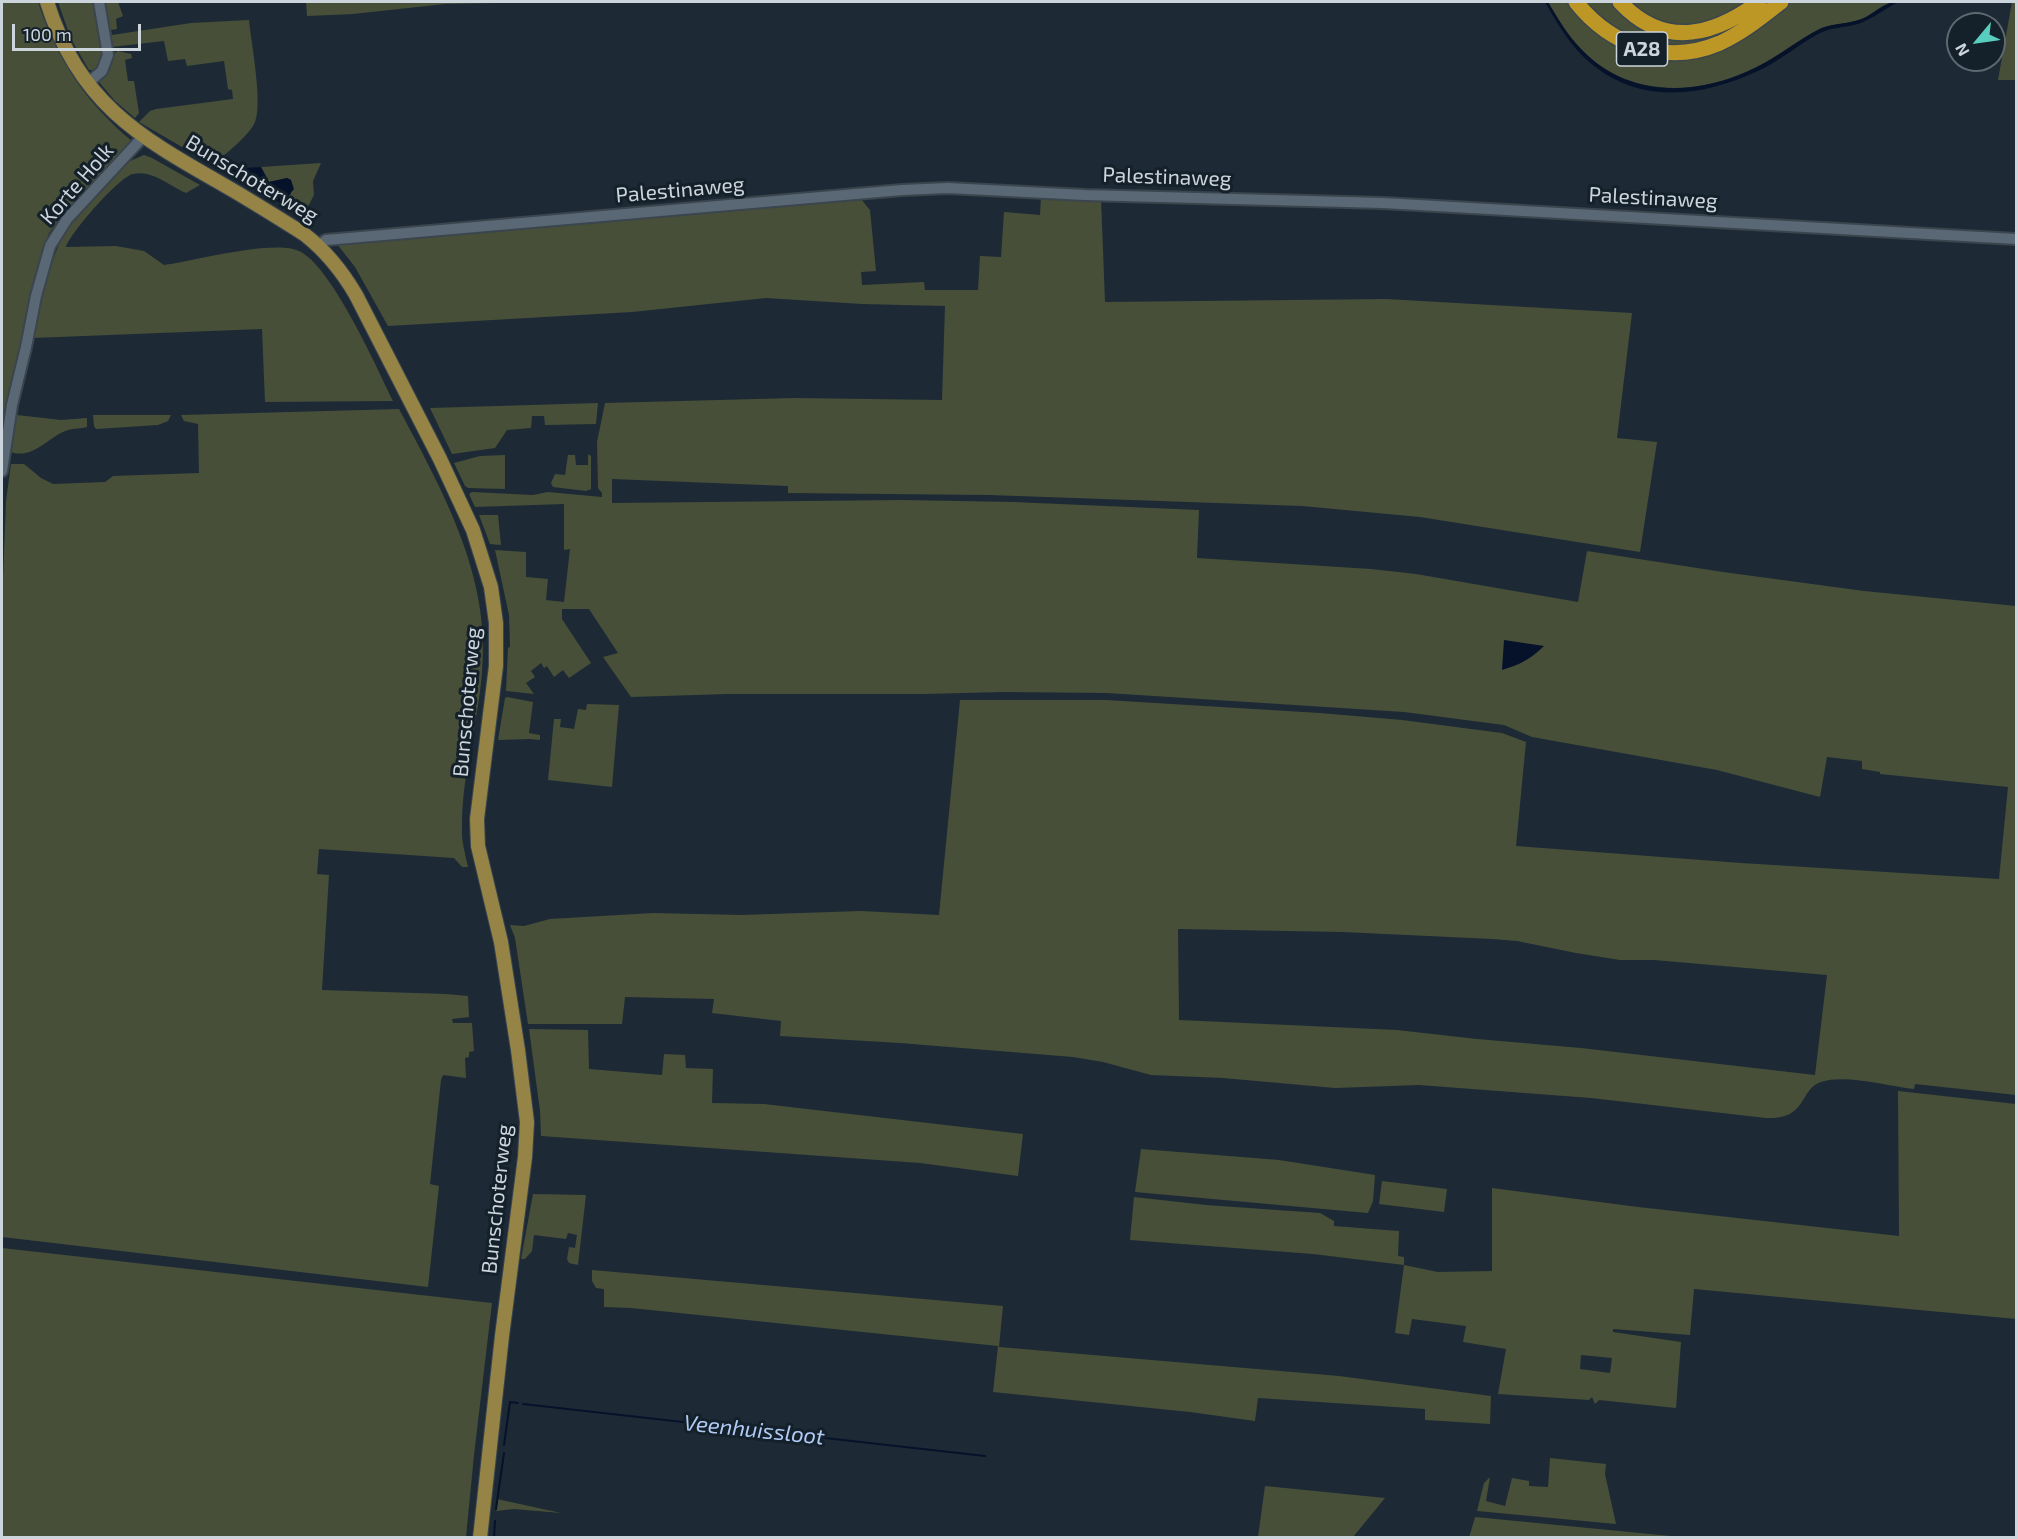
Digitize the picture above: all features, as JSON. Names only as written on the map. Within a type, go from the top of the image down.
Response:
[{"type":"highway","name":"A28","points":[[1576,2],[1592,20],[1614,37],[1639,48],[1666,53],[1700,50],[1722,42],[1752,24],[1781,2]]},
{"type":"highway","name":"A28","points":[[1620,2],[1635,15],[1652,25],[1663,30],[1688,33],[1719,26],[1759,2]]},
{"type":"main road","name":"Bunschoterweg","points":[[48,2],[58,30],[88,83],[117,116],[143,137],[275,215],[319,245],[349,283],[452,484],[482,554],[494,604],[497,639],[496,666],[477,819],[477,846],[501,942],[527,1122],[525,1157],[502,1336],[480,1538]]},
{"type":"street","points":[[88,83],[102,71],[108,55],[99,2]]},
{"type":"street","name":"Korte Holk","points":[[2,471],[10,416],[36,296],[50,246],[67,219],[143,137]]},
{"type":"street","name":"Palestinaweg","points":[[319,245],[326,240],[902,190],[948,188],[1085,195],[1383,203],[2016,239]]},
{"type":"green space","points":[[2,2],[38,2],[54,42],[74,78],[100,111],[132,141],[65,212],[49,233],[32,289],[2,448]]},
{"type":"green space","points":[[58,2],[94,2],[102,39],[103,64],[95,70],[89,70],[71,39]]},
{"type":"green space","points":[[103,2],[118,2],[123,16],[116,19],[117,29],[111,30],[112,35],[191,23],[249,20],[258,101],[255,122],[242,139],[213,165],[139,122],[150,111],[156,109],[233,99],[232,90],[228,89],[224,61],[187,66],[185,59],[168,61],[164,41],[111,47]]},
{"type":"green space","points":[[306,2],[548,2],[445,4],[353,14],[307,16]]},
{"type":"green space","points":[[1548,2],[1567,2],[1600,35],[1638,55],[1681,60],[1703,56],[1734,44],[1789,2],[1891,2],[1862,19],[1819,29],[1767,62],[1748,71],[1704,85],[1681,88],[1637,83],[1616,75],[1597,63],[1579,47]]},
{"type":"green space","points":[[1580,2],[1617,2],[1664,34],[1677,40],[1698,40],[1709,37],[1744,21],[1737,30],[1682,49],[1627,40]]},
{"type":"green space","points":[[1631,2],[1747,2],[1733,11],[1703,23],[1673,25],[1644,14]]},
{"type":"green space","points":[[2012,2],[2016,2],[2016,80],[1998,80],[1999,72],[2006,72],[2006,35]]},
{"type":"green space","points":[[118,51],[131,54],[132,58],[125,60],[128,81],[134,81],[139,113],[135,118],[115,101],[99,82],[113,54]]},
{"type":"green space","points":[[144,155],[200,185],[186,193],[154,176],[133,174],[118,184],[96,206],[76,230],[66,247],[116,246],[144,251],[164,265],[253,249],[287,248],[299,251],[312,260],[339,296],[393,401],[265,402],[262,329],[33,338],[41,292],[62,236],[102,187],[130,161]]},
{"type":"green space","points":[[321,163],[313,181],[314,195],[302,218],[285,206],[291,194],[291,180],[287,178],[269,182],[261,167]]},
{"type":"green space","points":[[1041,196],[1101,198],[1105,302],[1386,299],[1632,313],[1617,438],[1657,442],[1640,552],[1420,517],[1302,506],[989,495],[788,493],[788,486],[612,479],[612,503],[903,500],[1199,510],[1197,558],[1416,574],[1578,602],[1587,551],[1864,591],[2016,606],[2016,1095],[1915,1084],[1914,1089],[1854,1080],[1831,1080],[1814,1086],[1796,1109],[1789,1114],[1766,1118],[1591,1098],[1419,1085],[1335,1088],[1223,1078],[1151,1075],[1103,1062],[1073,1057],[780,1036],[781,1021],[712,1013],[714,999],[625,997],[622,1024],[528,1024],[515,938],[510,925],[524,926],[550,919],[653,913],[741,915],[861,911],[939,915],[960,700],[1106,700],[1320,713],[1402,720],[1502,733],[1526,742],[1516,846],[1999,879],[2008,787],[1880,774],[1880,772],[1862,769],[1862,761],[1827,757],[1820,797],[1717,770],[1532,737],[1504,725],[1404,712],[1107,693],[727,694],[631,697],[603,657],[618,653],[589,609],[562,609],[562,619],[591,663],[569,678],[563,670],[554,677],[547,666],[544,668],[541,663],[531,671],[535,677],[526,683],[534,694],[506,691],[508,648],[510,647],[509,615],[495,550],[526,552],[526,577],[548,579],[546,600],[564,602],[570,549],[564,550],[564,504],[475,507],[469,494],[472,492],[533,495],[548,492],[602,497],[598,488],[597,442],[605,403],[794,398],[942,400],[945,306],[766,298],[632,312],[388,326],[355,267],[337,244],[861,199],[870,210],[876,271],[861,272],[862,285],[924,282],[925,290],[978,290],[980,256],[1001,257],[1004,212],[1040,215]],"holes":[[[1178,929],[1343,932],[1517,941],[1620,960],[1654,960],[1827,975],[1815,1075],[1397,1030],[1179,1020]]]},
{"type":"green space","points":[[598,403],[596,424],[545,425],[544,416],[532,416],[531,428],[507,430],[495,448],[452,454],[430,408]]},
{"type":"green space","points":[[399,409],[447,502],[471,568],[479,602],[483,636],[482,672],[463,807],[462,836],[468,867],[462,867],[454,858],[319,849],[317,874],[329,875],[322,990],[468,996],[469,1017],[452,1019],[453,1023],[472,1023],[474,1051],[469,1052],[469,1057],[465,1058],[466,1078],[443,1075],[441,1080],[430,1184],[439,1186],[428,1287],[2,1237],[2,603],[6,501],[11,464],[24,464],[41,478],[53,484],[105,482],[113,476],[199,473],[198,424],[184,421],[181,415]]},
{"type":"green space","points":[[17,415],[61,420],[87,418],[87,427],[68,430],[34,450],[19,454],[11,452]]},
{"type":"green space","points":[[93,415],[171,415],[168,421],[158,425],[96,429]]},
{"type":"green space","points":[[588,454],[591,456],[591,489],[586,491],[553,487],[551,483],[555,474],[565,475],[568,455],[575,455],[576,465],[588,465]]},
{"type":"green space","points":[[505,455],[505,489],[468,488],[454,463],[480,456]]},
{"type":"green space","points":[[479,515],[498,515],[501,545],[490,544]]},
{"type":"green space","points":[[507,697],[533,702],[529,733],[540,735],[540,740],[498,740]]},
{"type":"green space","points":[[587,704],[619,705],[612,787],[548,780],[554,719],[561,719],[560,727],[574,729],[578,709],[586,710]]},
{"type":"green space","points":[[529,1029],[588,1030],[589,1069],[662,1075],[664,1054],[685,1055],[686,1068],[713,1069],[712,1103],[764,1104],[1023,1134],[1018,1176],[920,1163],[541,1136]]},
{"type":"green space","points":[[1898,1091],[2016,1104],[2016,1319],[1694,1289],[1690,1335],[1613,1329],[1613,1332],[1681,1342],[1676,1408],[1599,1400],[1595,1404],[1592,1397],[1589,1400],[1498,1394],[1506,1349],[1463,1342],[1466,1326],[1412,1319],[1409,1335],[1395,1333],[1404,1265],[1438,1272],[1492,1271],[1492,1188],[1899,1236]],"holes":[[[1581,1355],[1612,1358],[1610,1373],[1580,1369]]]},
{"type":"green space","points":[[1141,1149],[1279,1160],[1375,1175],[1373,1201],[1368,1213],[1135,1192]]},
{"type":"green space","points":[[1382,1181],[1447,1189],[1444,1212],[1379,1204]]},
{"type":"green space","points":[[533,1194],[586,1195],[578,1265],[569,1263],[567,1259],[569,1247],[575,1248],[577,1235],[568,1233],[566,1239],[534,1235],[532,1251],[525,1259],[521,1259]]},
{"type":"green space","points":[[1134,1197],[1320,1213],[1334,1221],[1334,1226],[1399,1231],[1398,1256],[1404,1257],[1404,1265],[1313,1254],[1130,1240]]},
{"type":"green space","points":[[2,1248],[492,1303],[466,1537],[2,1537]]},
{"type":"green space","points":[[592,1270],[1003,1306],[999,1347],[1339,1376],[1491,1396],[1490,1424],[1425,1420],[1425,1409],[1258,1398],[1255,1421],[993,1392],[998,1346],[604,1307],[604,1289],[596,1288],[592,1281]]},
{"type":"green space","points":[[1550,1458],[1606,1464],[1605,1474],[1616,1524],[1477,1511],[1484,1483],[1490,1477],[1486,1501],[1505,1506],[1512,1478],[1529,1481],[1529,1486],[1548,1487]]},
{"type":"green space","points":[[1265,1486],[1385,1498],[1353,1537],[1258,1537]]},
{"type":"green space","points":[[497,1499],[561,1513],[514,1509],[496,1511]]},
{"type":"green space","points":[[1475,1517],[1681,1537],[1515,1538],[1512,1535],[1513,1537],[1469,1538]]},
{"type":"water","points":[[1545,2],[1548,2],[1577,45],[1601,66],[1642,85],[1688,88],[1711,84],[1755,68],[1822,28],[1862,19],[1884,6],[1898,2],[1858,24],[1818,34],[1768,66],[1738,79],[1694,91],[1672,92],[1650,91],[1628,85],[1588,61],[1575,48]]},
{"type":"water","points":[[261,167],[269,182],[287,178],[291,180],[294,189],[288,196],[285,206],[221,171]]},
{"type":"water","points":[[1504,640],[1544,646],[1524,661],[1502,670]]},
{"type":"waterway","name":"Veenhuissloot","points":[[504,1445],[510,1402],[518,1403]]},
{"type":"waterway","name":"Veenhuissloot","points":[[523,1404],[985,1456]]},
{"type":"waterway","name":"Veenhuissloot","points":[[496,1509],[504,1453]]},
{"type":"waterway","name":"Veenhuissloot","points":[[494,1538],[495,1521]]}]
